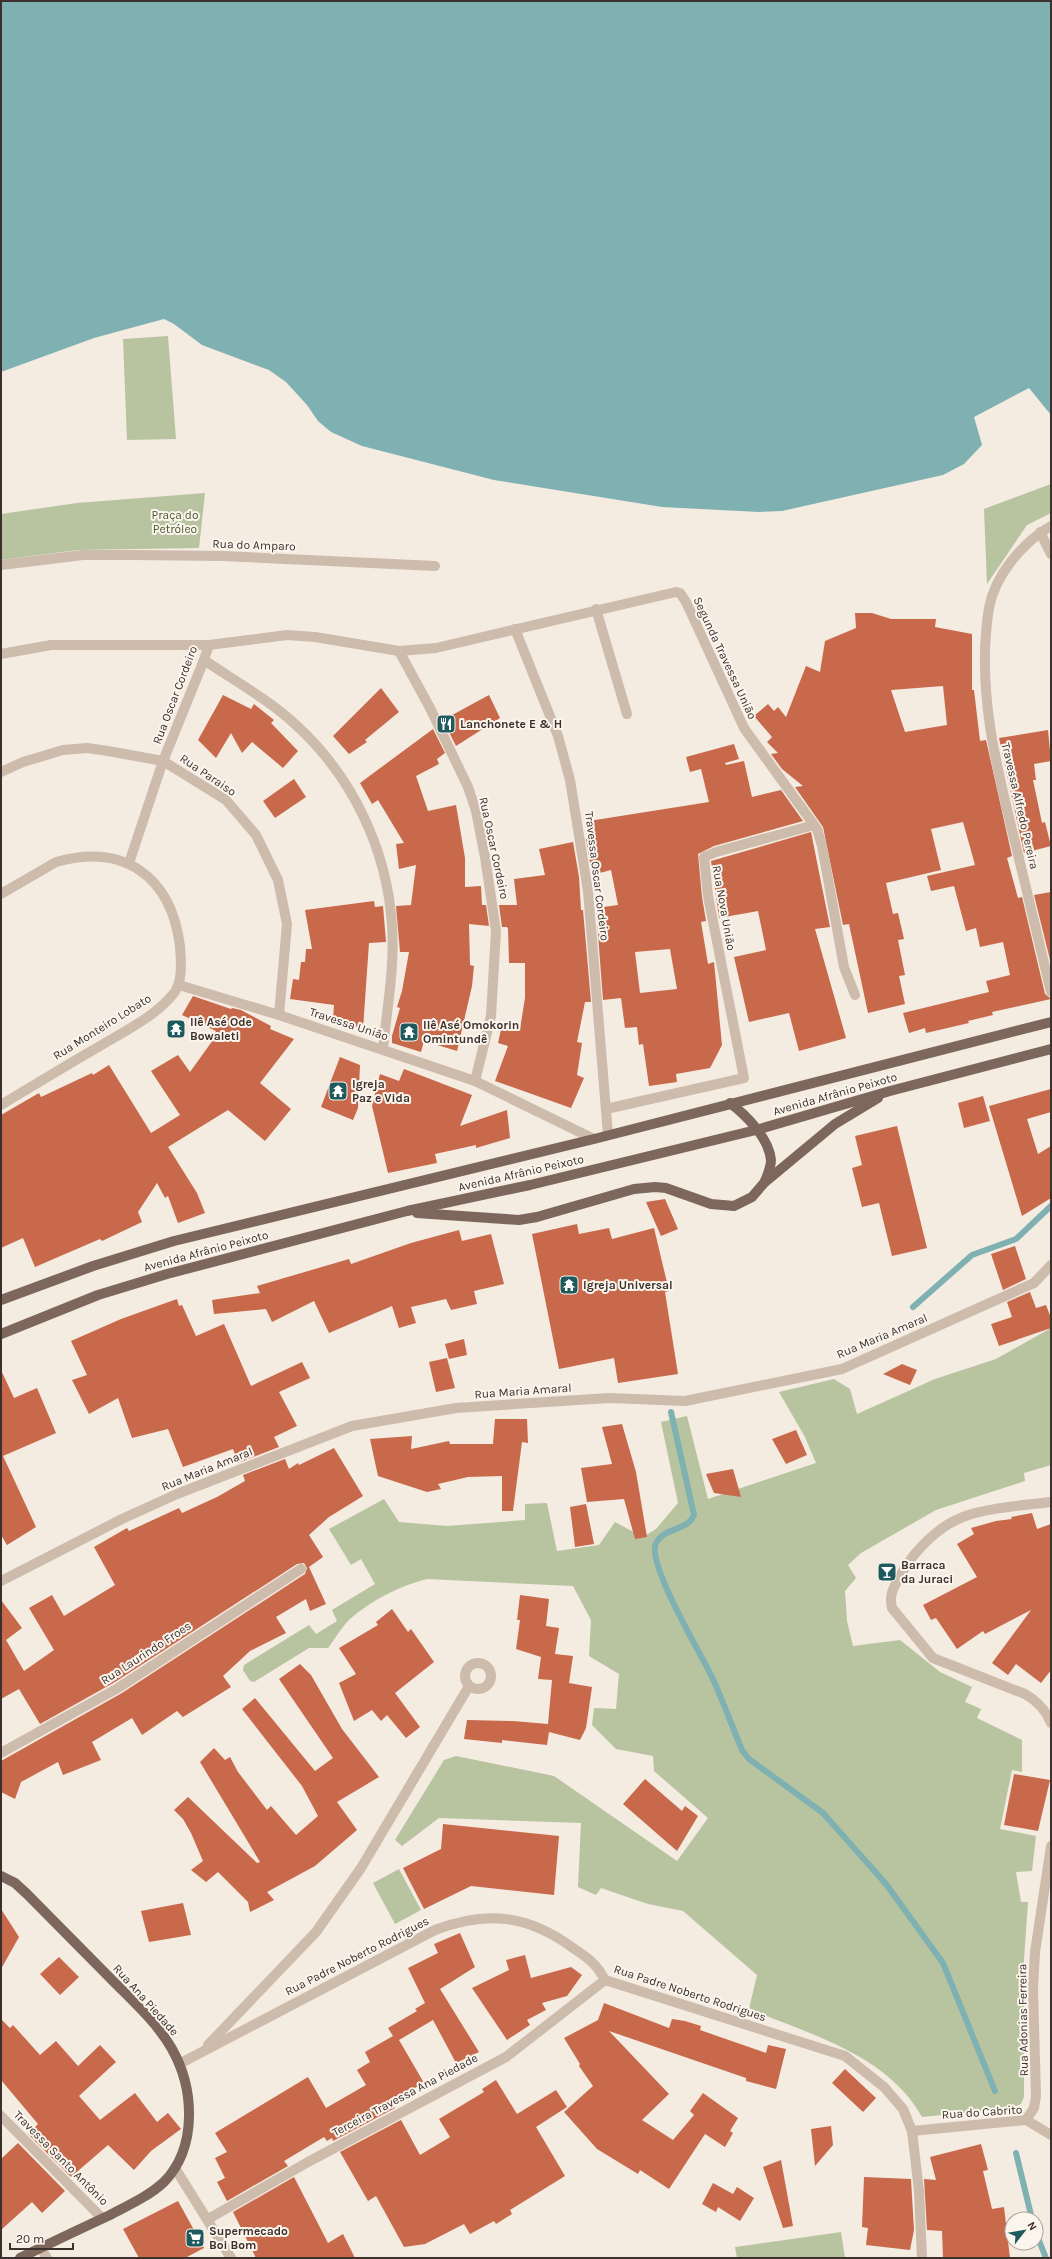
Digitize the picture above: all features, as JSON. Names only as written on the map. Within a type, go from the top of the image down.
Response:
[{"type":"main road","name":"Avenida Afrânio Peixoto","points":[[1,1300],[93,1266],[174,1241],[594,1139],[1051,1022]]},
{"type":"main road","name":"Avenida Afrânio Peixoto","points":[[1,1334],[98,1295],[167,1274],[407,1211],[530,1185],[756,1130],[890,1091],[1051,1049]]},
{"type":"main road","points":[[407,1211],[456,1217],[519,1220],[537,1217],[634,1189],[655,1187],[666,1188],[711,1204],[734,1206],[752,1197],[764,1183],[835,1124],[890,1091]]},
{"type":"main road","points":[[730,1103],[740,1111],[756,1130],[768,1149],[771,1160],[764,1183]]},
{"type":"main road","name":"Rua Ana Piedade","points":[[1,1876],[15,1883],[27,1894],[132,2001],[164,2037],[179,2064],[188,2101],[189,2124],[184,2148],[175,2168],[164,2182],[149,2194],[20,2258]]},
{"type":"street","name":"Travessa Alfredo Pereira","points":[[1051,526],[1040,532],[1027,544],[1004,573],[995,591],[989,608],[985,667],[995,763],[1051,992]]},
{"type":"street","points":[[1040,532],[1051,554]]},
{"type":"street","name":"Rua do Amparo","points":[[1,565],[83,555],[133,554],[223,556],[435,566]]},
{"type":"street","name":"Segunda Travessa União","points":[[399,651],[436,648],[671,591],[680,593],[686,602],[744,728],[814,825],[822,846],[844,967],[855,995]]},
{"type":"street","points":[[596,609],[627,714]]},
{"type":"street","name":"Travessa Oscar Cordeiro","points":[[516,629],[556,730],[570,780],[588,891],[608,1135]]},
{"type":"street","name":"Rua Oscar Cordeiro","points":[[129,863],[163,761],[209,645],[296,636],[399,651],[433,715],[468,788],[476,811],[485,857],[496,931],[491,1016],[475,1080]]},
{"type":"street","points":[[1,654],[51,645],[209,645]]},
{"type":"street","points":[[204,660],[270,704],[296,724],[322,751],[361,810],[373,838],[385,875],[392,920],[390,972],[383,1049]]},
{"type":"street","name":"Rua Paraiso","points":[[1,772],[22,762],[63,750],[86,748],[163,761],[226,800],[256,835],[278,880],[287,924],[279,1015]]},
{"type":"street","name":"Rua Nova União","points":[[606,1109],[744,1078],[708,896],[704,857],[716,852],[814,825]]},
{"type":"street","points":[[1,894],[56,862],[66,859],[102,857],[129,863],[150,878],[164,896],[174,914],[181,956],[179,985]]},
{"type":"street","name":"Travessa União","points":[[179,985],[279,1015],[475,1080],[594,1139]]},
{"type":"street","name":"Rua Monteiro Lobato","points":[[1,1105],[131,1027],[163,1004],[179,985]]},
{"type":"street","name":"Rua Maria Amaral","points":[[1,1581],[122,1519],[177,1494],[352,1426],[456,1408],[609,1398],[686,1401],[842,1369],[1034,1283],[1051,1265]]},
{"type":"street","points":[[1051,1502],[975,1514],[954,1521],[912,1555],[891,1594],[890,1601],[892,1608],[933,1658],[1025,1694],[1039,1704],[1051,1723]]},
{"type":"street","name":"Rua Laurindo Froes","points":[[1,1753],[118,1688],[301,1569]]},
{"type":"street","name":"Rua Padre Noberto Rodrigues","points":[[203,2051],[316,1932],[361,1868],[469,1686]]},
{"type":"street","name":"Rua Adonias Ferreira","points":[[1026,2120],[1034,2108],[1036,2096],[1033,1989],[1035,1952],[1051,1846]]},
{"type":"street","name":"Rua Padre Noberto Rodrigues","points":[[179,2064],[435,1930],[459,1921],[490,1917],[520,1922],[544,1929],[597,1965],[605,1980],[845,2056],[884,2087],[903,2109],[912,2131],[920,2191],[922,2258]]},
{"type":"street","name":"Terceira Travessa Ana Piedade","points":[[208,2218],[308,2162],[506,2057],[605,1980]]},
{"type":"street","name":"Travessa Santo Antônio","points":[[1,2116],[102,2218]]},
{"type":"street","name":"Rua do Cabrito","points":[[912,2131],[971,2124],[1026,2120],[1051,2135]]},
{"type":"street","points":[[175,2168],[208,2218],[231,2258]]},
{"type":"street","points":[[41,2248],[47,2258]]},
{"type":"green space","points":[[168,336],[176,439],[127,440],[123,339]]},
{"type":"green space","points":[[1051,484],[1051,513],[1027,525],[987,584],[984,509]]},
{"type":"green space","name":"Praça do Petróleo","points":[[205,493],[199,548],[78,550],[1,560],[1,514],[77,503]]},
{"type":"green space","points":[[1051,1328],[1051,1465],[1024,1473],[1025,1481],[936,1510],[861,1553],[848,1565],[856,1578],[845,1591],[847,1621],[853,1646],[900,1640],[940,1672],[972,1687],[965,1702],[981,1709],[977,1718],[1022,1740],[1022,1772],[1012,1770],[1000,1829],[1036,1836],[1032,1871],[1016,1872],[1021,1902],[1028,1902],[1024,1959],[1024,2097],[1021,2104],[1013,2108],[922,2117],[907,2096],[889,2077],[868,2062],[821,2038],[749,2009],[757,1975],[683,1911],[648,1904],[601,1888],[596,1895],[578,1887],[581,1823],[439,1818],[402,1846],[395,1840],[444,1760],[456,1756],[554,1776],[677,1861],[708,1818],[654,1771],[653,1756],[616,1749],[592,1725],[594,1708],[616,1709],[619,1674],[589,1656],[591,1620],[573,1586],[427,1579],[386,1594],[358,1612],[341,1629],[328,1648],[309,1648],[254,1682],[250,1681],[243,1670],[244,1665],[309,1625],[316,1634],[337,1621],[332,1610],[375,1584],[361,1559],[351,1565],[329,1529],[384,1499],[399,1522],[447,1526],[525,1520],[525,1504],[547,1503],[557,1551],[599,1545],[615,1522],[643,1537],[656,1529],[678,1503],[661,1422],[687,1416],[708,1499],[816,1463],[805,1437],[779,1392],[834,1379],[850,1389],[857,1414],[935,1379],[996,1359]]},
{"type":"green space","points":[[399,1869],[421,1910],[395,1924],[373,1883]]},
{"type":"green space","points":[[841,2232],[845,2258],[737,2258],[735,2247]]},
{"type":"water","points":[[1,1],[1051,1],[1051,415],[1029,388],[974,417],[982,445],[964,464],[943,475],[782,511],[759,512],[662,507],[494,480],[362,446],[331,432],[318,421],[307,405],[286,382],[269,370],[202,345],[174,324],[164,319],[94,338],[1,372]]},
{"type":"building","points":[[855,613],[872,613],[891,619],[936,619],[935,627],[972,634],[972,690],[974,690],[980,741],[986,740],[1012,856],[1007,858],[1018,898],[1022,897],[1045,994],[1051,999],[992,1012],[993,1015],[968,1021],[969,1023],[926,1033],[925,1028],[909,1033],[903,1013],[989,992],[986,981],[1010,975],[1003,942],[980,947],[976,928],[966,931],[954,886],[931,891],[927,876],[975,865],[963,822],[931,829],[941,870],[886,883],[893,914],[898,913],[904,939],[898,940],[905,975],[899,976],[905,1004],[868,1013],[849,924],[843,925],[823,827],[795,787],[803,786],[782,769],[771,754],[778,753],[767,742],[772,737],[754,716],[768,704],[774,711],[778,707],[786,717],[806,666],[820,672],[825,641],[856,628]],"holes":[[[943,686],[947,725],[905,732],[891,690]]]},
{"type":"building","points":[[381,688],[399,712],[365,740],[367,742],[349,754],[333,736]]},
{"type":"building","points":[[223,695],[251,709],[254,704],[274,720],[271,723],[298,751],[283,768],[252,742],[242,753],[231,733],[216,758],[198,740]]},
{"type":"building","points":[[489,695],[500,718],[456,746],[443,720]]},
{"type":"building","points":[[433,729],[445,753],[437,759],[439,764],[416,776],[428,811],[456,805],[465,858],[465,887],[481,886],[482,905],[486,905],[489,926],[469,924],[470,965],[474,966],[472,986],[457,1051],[424,1041],[421,1052],[392,1043],[392,1036],[400,1008],[397,1007],[402,991],[409,952],[400,952],[396,906],[411,905],[416,865],[399,869],[396,844],[404,843],[378,800],[372,804],[360,783]]},
{"type":"building","points":[[1048,730],[1051,761],[1034,764],[1036,780],[1033,780],[1042,823],[1045,822],[1051,846],[1024,853],[999,738]]},
{"type":"building","points":[[734,744],[739,759],[725,763],[726,765],[744,761],[752,797],[781,790],[803,821],[714,846],[698,854],[706,921],[701,922],[708,964],[714,962],[722,1045],[710,1068],[676,1074],[677,1082],[649,1086],[643,1044],[639,1045],[637,1027],[625,1028],[621,998],[603,1000],[596,908],[618,905],[611,870],[592,875],[586,839],[593,838],[589,821],[709,802],[701,769],[690,772],[686,757]],"holes":[[[670,949],[677,989],[640,993],[635,952]]]},
{"type":"building","points":[[294,779],[306,797],[275,818],[263,801]]},
{"type":"building","points":[[811,832],[830,927],[815,929],[846,1038],[799,1051],[789,1013],[749,1022],[734,957],[766,950],[758,911],[719,918],[711,861]]},
{"type":"building","points":[[573,842],[579,877],[581,910],[583,910],[591,1002],[585,1002],[577,1042],[582,1043],[577,1075],[584,1078],[571,1108],[495,1081],[508,1046],[498,1043],[502,1025],[520,1029],[525,998],[525,963],[509,963],[508,929],[507,927],[502,927],[499,905],[517,905],[514,879],[545,875],[539,849]]},
{"type":"building","points":[[1051,892],[1051,964],[1034,895]]},
{"type":"building","points":[[374,901],[375,907],[383,906],[386,942],[369,943],[363,1029],[333,1020],[334,1005],[290,999],[293,979],[299,980],[301,962],[305,962],[306,949],[312,949],[305,910]]},
{"type":"building","points":[[193,996],[231,1009],[241,1010],[271,1026],[270,1029],[294,1039],[260,1083],[291,1109],[265,1141],[228,1110],[168,1147],[197,1193],[205,1213],[178,1223],[168,1196],[165,1198],[157,1183],[138,1212],[142,1222],[102,1241],[100,1239],[35,1267],[23,1238],[1,1248],[1,1115],[39,1093],[41,1097],[92,1073],[93,1075],[109,1065],[151,1133],[180,1115],[151,1071],[178,1055],[190,1072],[213,1040],[211,1038],[216,1031],[182,1015]]},
{"type":"building","points":[[340,1057],[360,1065],[358,1108],[353,1120],[321,1107]]},
{"type":"building","points":[[404,1069],[472,1095],[460,1126],[507,1110],[510,1138],[476,1148],[476,1145],[435,1154],[437,1163],[388,1173],[372,1106],[380,1074],[399,1081]]},
{"type":"building","points":[[1051,1089],[1051,1112],[1027,1119],[1038,1154],[1051,1146],[1051,1198],[1022,1216],[989,1106]]},
{"type":"building","points":[[983,1096],[990,1121],[964,1128],[958,1103]]},
{"type":"building","points":[[897,1126],[927,1248],[892,1256],[879,1203],[862,1207],[852,1168],[862,1165],[855,1136]]},
{"type":"building","points":[[665,1199],[678,1229],[661,1236],[646,1202]]},
{"type":"building","points":[[577,1224],[579,1234],[609,1228],[612,1239],[654,1228],[669,1291],[665,1292],[678,1374],[618,1383],[614,1358],[559,1369],[532,1234]]},
{"type":"building","points":[[459,1230],[462,1241],[491,1234],[504,1284],[474,1291],[477,1304],[451,1310],[446,1299],[411,1307],[416,1323],[399,1328],[392,1306],[329,1333],[314,1301],[272,1322],[266,1309],[214,1314],[212,1300],[260,1293],[257,1286],[349,1259],[351,1264],[411,1243]]},
{"type":"building","points":[[1015,1246],[1026,1279],[1003,1290],[991,1254]]},
{"type":"building","points":[[1030,1292],[1036,1308],[1046,1305],[1051,1318],[1051,1328],[999,1346],[991,1324],[1012,1317],[1007,1302]]},
{"type":"building","points":[[177,1299],[179,1306],[182,1305],[196,1336],[224,1324],[251,1386],[302,1362],[310,1378],[279,1392],[297,1426],[274,1437],[279,1447],[238,1463],[233,1449],[183,1467],[168,1429],[132,1438],[118,1398],[89,1414],[72,1380],[87,1375],[71,1341],[121,1319]]},
{"type":"building","points":[[464,1339],[467,1355],[449,1359],[445,1344]]},
{"type":"building","points":[[447,1358],[455,1388],[436,1392],[429,1362]]},
{"type":"building","points":[[902,1364],[917,1370],[910,1385],[883,1374]]},
{"type":"building","points":[[1,1370],[14,1398],[37,1388],[56,1433],[3,1456],[36,1527],[7,1545],[1,1535]]},
{"type":"building","points":[[495,1419],[527,1419],[528,1443],[522,1442],[513,1511],[502,1511],[502,1476],[468,1477],[438,1484],[441,1489],[427,1492],[378,1476],[370,1439],[412,1436],[411,1449],[449,1441],[450,1444],[493,1444]]},
{"type":"building","points":[[622,1424],[636,1472],[647,1537],[635,1539],[624,1499],[587,1502],[581,1468],[612,1464],[602,1427]]},
{"type":"building","points":[[796,1430],[807,1455],[786,1464],[772,1439]]},
{"type":"building","points":[[334,1448],[363,1496],[329,1517],[309,1535],[323,1557],[309,1567],[326,1604],[310,1611],[306,1599],[276,1617],[286,1633],[250,1651],[223,1676],[231,1687],[183,1717],[177,1711],[142,1735],[132,1718],[92,1742],[101,1760],[63,1775],[58,1762],[21,1782],[15,1799],[1,1792],[1,1761],[122,1693],[305,1574],[307,1568],[304,1563],[297,1564],[115,1682],[40,1724],[19,1689],[1,1699],[1,1600],[22,1628],[6,1640],[24,1671],[54,1650],[29,1608],[52,1595],[64,1616],[115,1585],[94,1547],[127,1528],[129,1531],[179,1508],[182,1513],[217,1497],[245,1481],[243,1475],[285,1459],[289,1469],[298,1463],[299,1465]]},
{"type":"building","points":[[733,1469],[741,1497],[714,1493],[706,1474]]},
{"type":"building","points":[[586,1504],[594,1544],[575,1547],[570,1507]]},
{"type":"building","points":[[1032,1513],[1037,1529],[1051,1524],[1051,1670],[1041,1683],[1016,1664],[1008,1675],[992,1663],[1031,1610],[985,1634],[983,1631],[957,1649],[936,1618],[931,1620],[923,1605],[977,1577],[957,1544],[974,1534],[971,1528]]},
{"type":"building","points":[[520,1595],[549,1599],[546,1626],[559,1628],[555,1654],[573,1656],[569,1683],[592,1687],[586,1728],[580,1740],[549,1732],[547,1745],[502,1740],[502,1743],[464,1739],[467,1720],[513,1721],[548,1724],[552,1680],[538,1679],[541,1657],[516,1649],[520,1620],[517,1620]]},
{"type":"building","points":[[392,1609],[408,1632],[411,1629],[434,1662],[395,1693],[420,1727],[406,1738],[387,1715],[381,1721],[372,1710],[354,1721],[339,1683],[356,1674],[339,1648],[378,1625],[376,1622]]},
{"type":"building","points":[[300,1664],[311,1675],[342,1729],[379,1777],[337,1802],[357,1830],[315,1866],[267,1892],[274,1900],[250,1912],[248,1902],[218,1872],[206,1882],[191,1870],[203,1861],[191,1833],[183,1819],[174,1810],[188,1797],[257,1863],[260,1862],[200,1762],[214,1748],[225,1760],[230,1757],[238,1772],[267,1810],[271,1806],[296,1835],[318,1816],[302,1786],[242,1709],[255,1698],[315,1771],[333,1758],[279,1679]]},
{"type":"building","points":[[1014,1774],[1050,1780],[1038,1831],[1004,1825]]},
{"type":"building","points":[[645,1779],[682,1811],[685,1806],[698,1816],[677,1851],[623,1804]]},
{"type":"building","points":[[443,1824],[559,1836],[554,1895],[471,1886],[424,1909],[403,1868],[441,1849]]},
{"type":"building","points":[[183,1903],[191,1935],[149,1942],[141,1911]]},
{"type":"building","points":[[1,1909],[19,1937],[1,1969]]},
{"type":"building","points":[[460,1933],[475,1967],[440,1989],[479,2052],[456,2063],[433,2020],[399,2040],[424,2083],[391,2101],[395,2108],[333,2141],[332,2138],[327,2141],[324,2137],[284,2161],[288,2166],[227,2201],[217,2182],[225,2178],[215,2158],[227,2152],[215,2133],[308,2077],[326,2108],[366,2085],[357,2070],[370,2062],[365,2052],[393,2036],[388,2028],[417,2011],[415,2009],[425,2003],[408,1968],[438,1953],[434,1944]]},
{"type":"building","points":[[525,1955],[531,1978],[571,1967],[582,1975],[567,1996],[542,2003],[546,2010],[527,2020],[530,2025],[507,2040],[472,1988],[509,1970],[506,1960]]},
{"type":"building","points":[[59,1957],[79,1977],[60,1995],[40,1974]]},
{"type":"building","points":[[604,2003],[669,2028],[672,2019],[685,2021],[701,2026],[700,2030],[766,2053],[768,2045],[786,2049],[776,2089],[746,2081],[746,2078],[609,2031],[669,2094],[642,2120],[673,2140],[694,2115],[690,2111],[703,2093],[738,2118],[730,2131],[733,2133],[725,2147],[705,2134],[669,2189],[640,2170],[638,2174],[597,2149],[564,2112],[593,2086],[579,2066],[580,2064],[564,2038],[598,2020]]},
{"type":"building","points":[[1,2019],[10,2028],[13,2025],[40,2055],[56,2041],[78,2066],[100,2045],[116,2062],[79,2096],[100,2120],[135,2093],[157,2122],[168,2113],[181,2129],[151,2151],[134,2170],[108,2145],[71,2177],[28,2134],[38,2124],[1,2080]]},
{"type":"building","points":[[845,2069],[876,2098],[863,2112],[832,2083]]},
{"type":"building","points":[[496,2080],[517,2114],[556,2090],[567,2107],[536,2127],[565,2176],[510,2210],[512,2214],[496,2224],[494,2221],[470,2234],[464,2224],[425,2244],[404,2247],[376,2196],[368,2201],[340,2152],[401,2120],[420,2155],[450,2137],[439,2119],[484,2092],[482,2089]]},
{"type":"building","points":[[831,2126],[833,2145],[815,2166],[811,2129]]},
{"type":"building","points":[[18,2143],[65,2191],[42,2213],[32,2202],[1,2230],[1,2159]]},
{"type":"building","points":[[981,2144],[988,2170],[983,2171],[992,2209],[1004,2207],[1004,2251],[1009,2251],[1010,2258],[943,2258],[942,2231],[927,2230],[924,2179],[936,2180],[930,2157]]},
{"type":"building","points":[[781,2160],[793,2226],[783,2228],[763,2167]]},
{"type":"building","points":[[294,2177],[328,2243],[343,2234],[355,2258],[256,2258],[233,2212]]},
{"type":"building","points":[[864,2177],[911,2179],[914,2230],[910,2250],[866,2245],[868,2228],[862,2227]]},
{"type":"building","points":[[713,2183],[733,2194],[737,2187],[754,2198],[740,2221],[718,2207],[716,2212],[702,2204]]},
{"type":"building","points":[[178,2201],[204,2248],[185,2258],[139,2258],[123,2229]]},
{"type":"waterway","points":[[913,1307],[972,1255],[1016,1239],[1051,1206]]},
{"type":"waterway","points":[[671,1412],[694,1515],[687,1524],[664,1534],[656,1543],[655,1554],[666,1588],[712,1677],[742,1750],[749,1759],[823,1813],[886,1884],[943,1963],[995,2091]]},
{"type":"waterway","points":[[1016,2153],[1030,2211]]},
{"type":"waterway","points":[[1043,2251],[1046,2258]]},
{"type":"place","name":"Lanchonete E & H","points":[[446,724]]},
{"type":"place","name":"Ilê Asé Ode Bowaleti","points":[[176,1029]]},
{"type":"place","name":"Ilê Asé Omokorin Omintundê","points":[[409,1032]]},
{"type":"place","name":"Igreja Paz e Vida","points":[[338,1091]]},
{"type":"place","name":"Igreja Universal","points":[[569,1285]]},
{"type":"place","name":"Barraca da Juraci","points":[[887,1572]]},
{"type":"place","name":"Supermecado Boi Bom","points":[[195,2238]]}]
